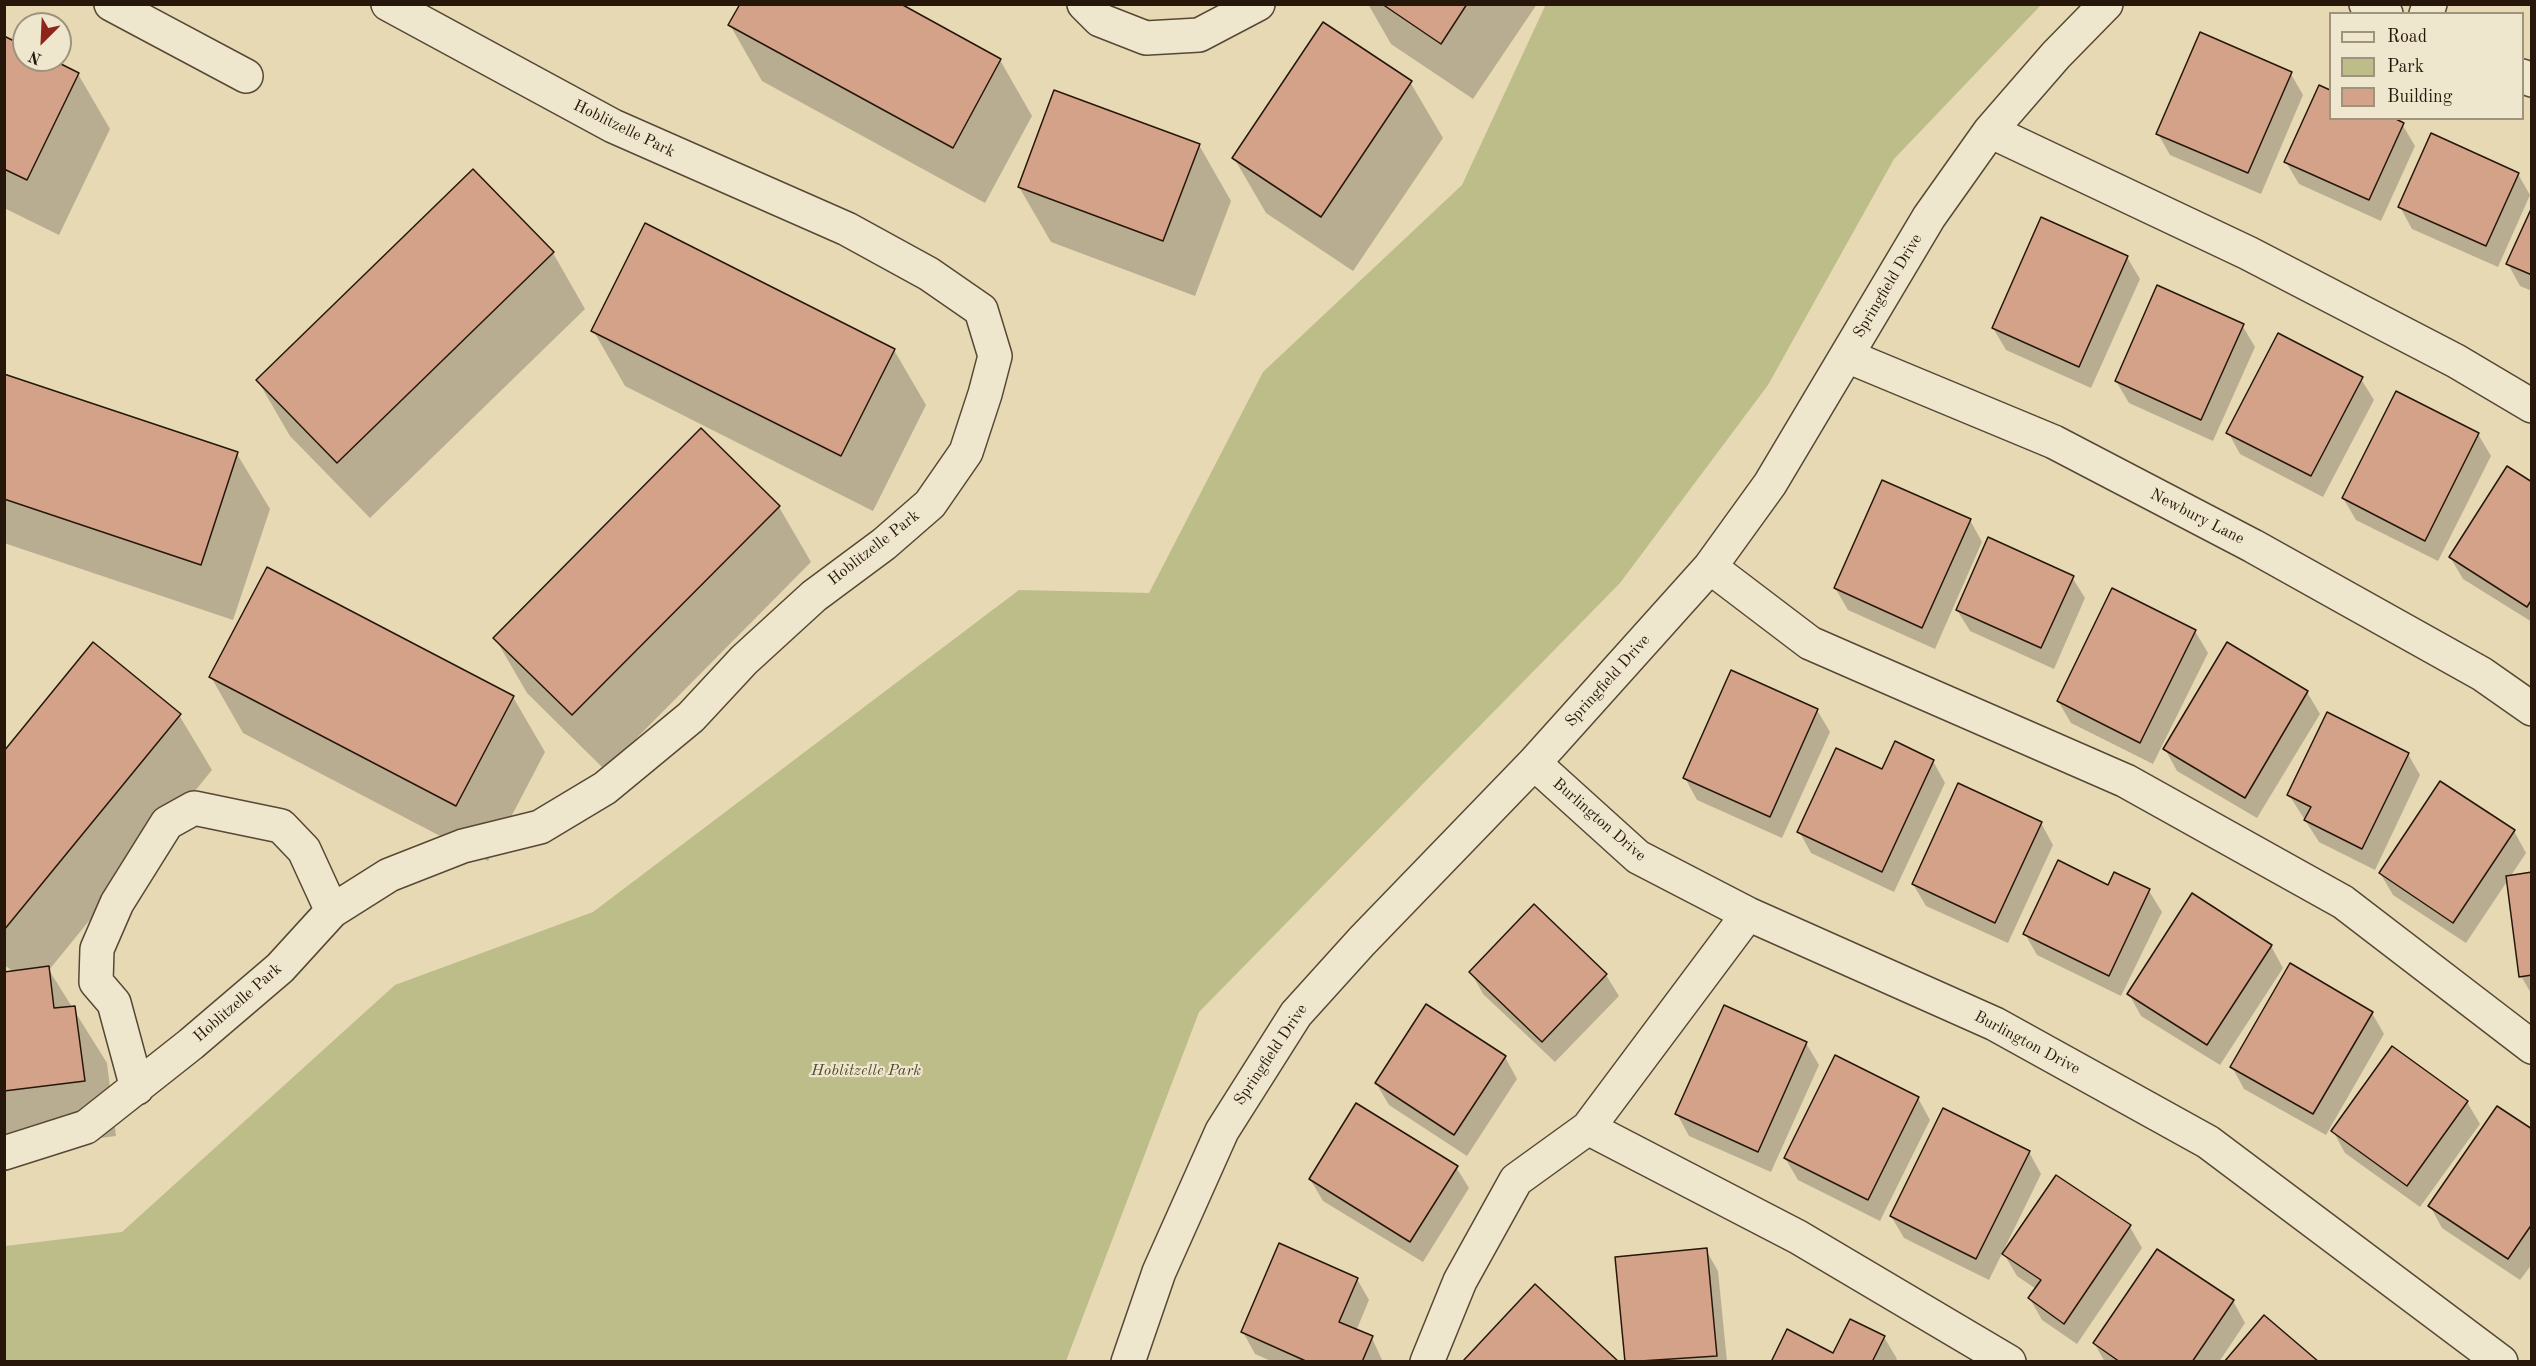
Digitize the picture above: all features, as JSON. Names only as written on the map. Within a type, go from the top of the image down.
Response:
[{"type":"street","points":[[111,4],[246,76]]},
{"type":"street","name":"Hoblitzelle Park","points":[[4,1153],[86,1127],[137,1088],[280,968],[332,911],[389,875],[463,846],[540,827],[605,788],[691,717],[744,660],[814,596],[884,544],[930,504],[966,452],[995,356],[981,310],[929,274],[847,229],[613,126],[388,4]]},
{"type":"street","points":[[1084,4],[1100,20],[1146,38],[1199,35],[1258,4]]},
{"type":"street","name":"Springfield Drive","points":[[1128,1362],[1159,1272],[1222,1131],[1296,1014],[1362,941],[1534,763],[1710,567],[1770,484],[1929,217],[1990,131],[2056,56],[2106,4]]},
{"type":"street","points":[[2366,4],[2382,12]]},
{"type":"street","points":[[1990,131],[2248,253],[2456,361],[2532,406]]},
{"type":"street","name":"Newbury Lane","points":[[1847,356],[2075,453],[2253,546],[2472,668],[2532,709]]},
{"type":"street","points":[[1710,567],[1810,644],[2126,781],[2343,902],[2532,1047]]},
{"type":"street","name":"Burlington Drive","points":[[1534,763],[1638,857],[1748,914],[1995,1024],[2208,1142],[2501,1362]]},
{"type":"street","points":[[137,1088],[114,1003],[96,982],[97,949],[117,903],[167,823],[194,808],[281,826],[304,850],[332,911]]},
{"type":"street","points":[[1427,1362],[1460,1281],[1516,1180],[1588,1128],[1748,914]]},
{"type":"street","points":[[1588,1128],[1798,1237],[2009,1362]]},
{"type":"green space","name":"Hoblitzelle Park","points":[[1546,4],[2041,5],[1894,159],[1768,385],[1620,583],[1199,1012],[1066,1361],[5,1361],[5,1246],[122,1232],[395,985],[593,912],[1019,590],[1149,593],[1263,372],[1462,185]]},
{"type":"building","points":[[740,4],[901,4],[1001,59],[953,148],[728,25]]},
{"type":"building","points":[[1382,4],[1467,4],[1441,44]]},
{"type":"building","points":[[1323,22],[1412,81],[1321,217],[1232,158]]},
{"type":"building","points":[[2200,32],[2292,72],[2248,173],[2156,134]]},
{"type":"building","points":[[4,36],[12,40],[12,72],[72,72],[72,70],[79,73],[27,180],[4,169]]},
{"type":"building","points":[[2319,85],[2329,90],[2329,120],[2398,120],[2404,123],[2369,200],[2284,162]]},
{"type":"building","points":[[1054,90],[1200,144],[1163,241],[1018,187]]},
{"type":"building","points":[[2431,133],[2519,173],[2486,246],[2398,207]]},
{"type":"building","points":[[473,169],[554,252],[337,463],[256,380]]},
{"type":"building","points":[[2532,207],[2532,275],[2506,264]]},
{"type":"building","points":[[2041,217],[2128,256],[2079,367],[1992,328]]},
{"type":"building","points":[[645,223],[895,349],[841,456],[591,331]]},
{"type":"building","points":[[2157,285],[2244,324],[2201,420],[2115,381]]},
{"type":"building","points":[[2278,333],[2363,377],[2311,476],[2226,433]]},
{"type":"building","points":[[4,374],[238,452],[201,565],[4,499]]},
{"type":"building","points":[[2396,391],[2479,433],[2425,541],[2342,498]]},
{"type":"building","points":[[701,428],[780,506],[572,715],[493,638]]},
{"type":"building","points":[[2507,466],[2532,482],[2532,599],[2527,607],[2449,557]]},
{"type":"building","points":[[1882,480],[1971,519],[1922,628],[1834,588]]},
{"type":"building","points":[[1988,537],[2074,576],[2041,648],[1956,610]]},
{"type":"building","points":[[267,567],[514,696],[456,806],[209,677]]},
{"type":"building","points":[[2112,588],[2196,630],[2140,743],[2057,701]]},
{"type":"building","points":[[93,642],[181,714],[4,930],[4,751]]},
{"type":"building","points":[[2227,642],[2308,691],[2245,798],[2163,749]]},
{"type":"building","points":[[1731,670],[1818,709],[1770,817],[1683,778]]},
{"type":"building","points":[[2327,712],[2409,753],[2362,849],[2304,820],[2311,807],[2287,795]]},
{"type":"building","points":[[1895,741],[1934,760],[1882,872],[1797,832],[1836,748],[1882,769]]},
{"type":"building","points":[[2440,781],[2515,830],[2453,923],[2379,873]]},
{"type":"building","points":[[1958,783],[2042,822],[1995,923],[1912,884]]},
{"type":"building","points":[[2058,860],[2108,885],[2114,872],[2150,889],[2109,976],[2023,934]]},
{"type":"building","points":[[2532,872],[2532,975],[2519,977],[2506,876]]},
{"type":"building","points":[[2192,893],[2272,945],[2207,1045],[2127,994]]},
{"type":"building","points":[[1534,904],[1607,974],[1542,1042],[1469,972]]},
{"type":"building","points":[[2290,963],[2373,1012],[2313,1114],[2230,1067]]},
{"type":"building","points":[[49,966],[54,1008],[75,1006],[85,1081],[4,1091],[4,972]]},
{"type":"building","points":[[1426,1004],[1506,1056],[1454,1135],[1375,1083]]},
{"type":"building","points":[[1724,1005],[1807,1042],[1758,1152],[1675,1114]]},
{"type":"building","points":[[2392,1046],[2468,1101],[2407,1186],[2331,1131]]},
{"type":"building","points":[[1835,1055],[1919,1097],[1868,1200],[1784,1158]]},
{"type":"building","points":[[1356,1103],[1458,1166],[1410,1242],[1309,1179]]},
{"type":"building","points":[[2497,1106],[2532,1129],[2532,1224],[2508,1259],[2428,1206]]},
{"type":"building","points":[[1943,1108],[2030,1151],[1976,1259],[1890,1216]]},
{"type":"building","points":[[2056,1175],[2131,1225],[2064,1324],[2028,1298],[2041,1280],[2002,1254]]},
{"type":"building","points":[[1279,1243],[1358,1278],[1339,1322],[1373,1336],[1362,1362],[1308,1362],[1241,1332]]},
{"type":"building","points":[[1707,1248],[1717,1356],[1625,1362],[1615,1257]]},
{"type":"building","points":[[2157,1249],[2234,1300],[2192,1362],[2120,1362],[2093,1343]]},
{"type":"building","points":[[1535,1284],[1619,1362],[1462,1362]]},
{"type":"building","points":[[2264,1315],[2319,1362],[2224,1362]]},
{"type":"building","points":[[1850,1319],[1885,1336],[1872,1362],[1771,1362],[1787,1329],[1833,1353]]}]
